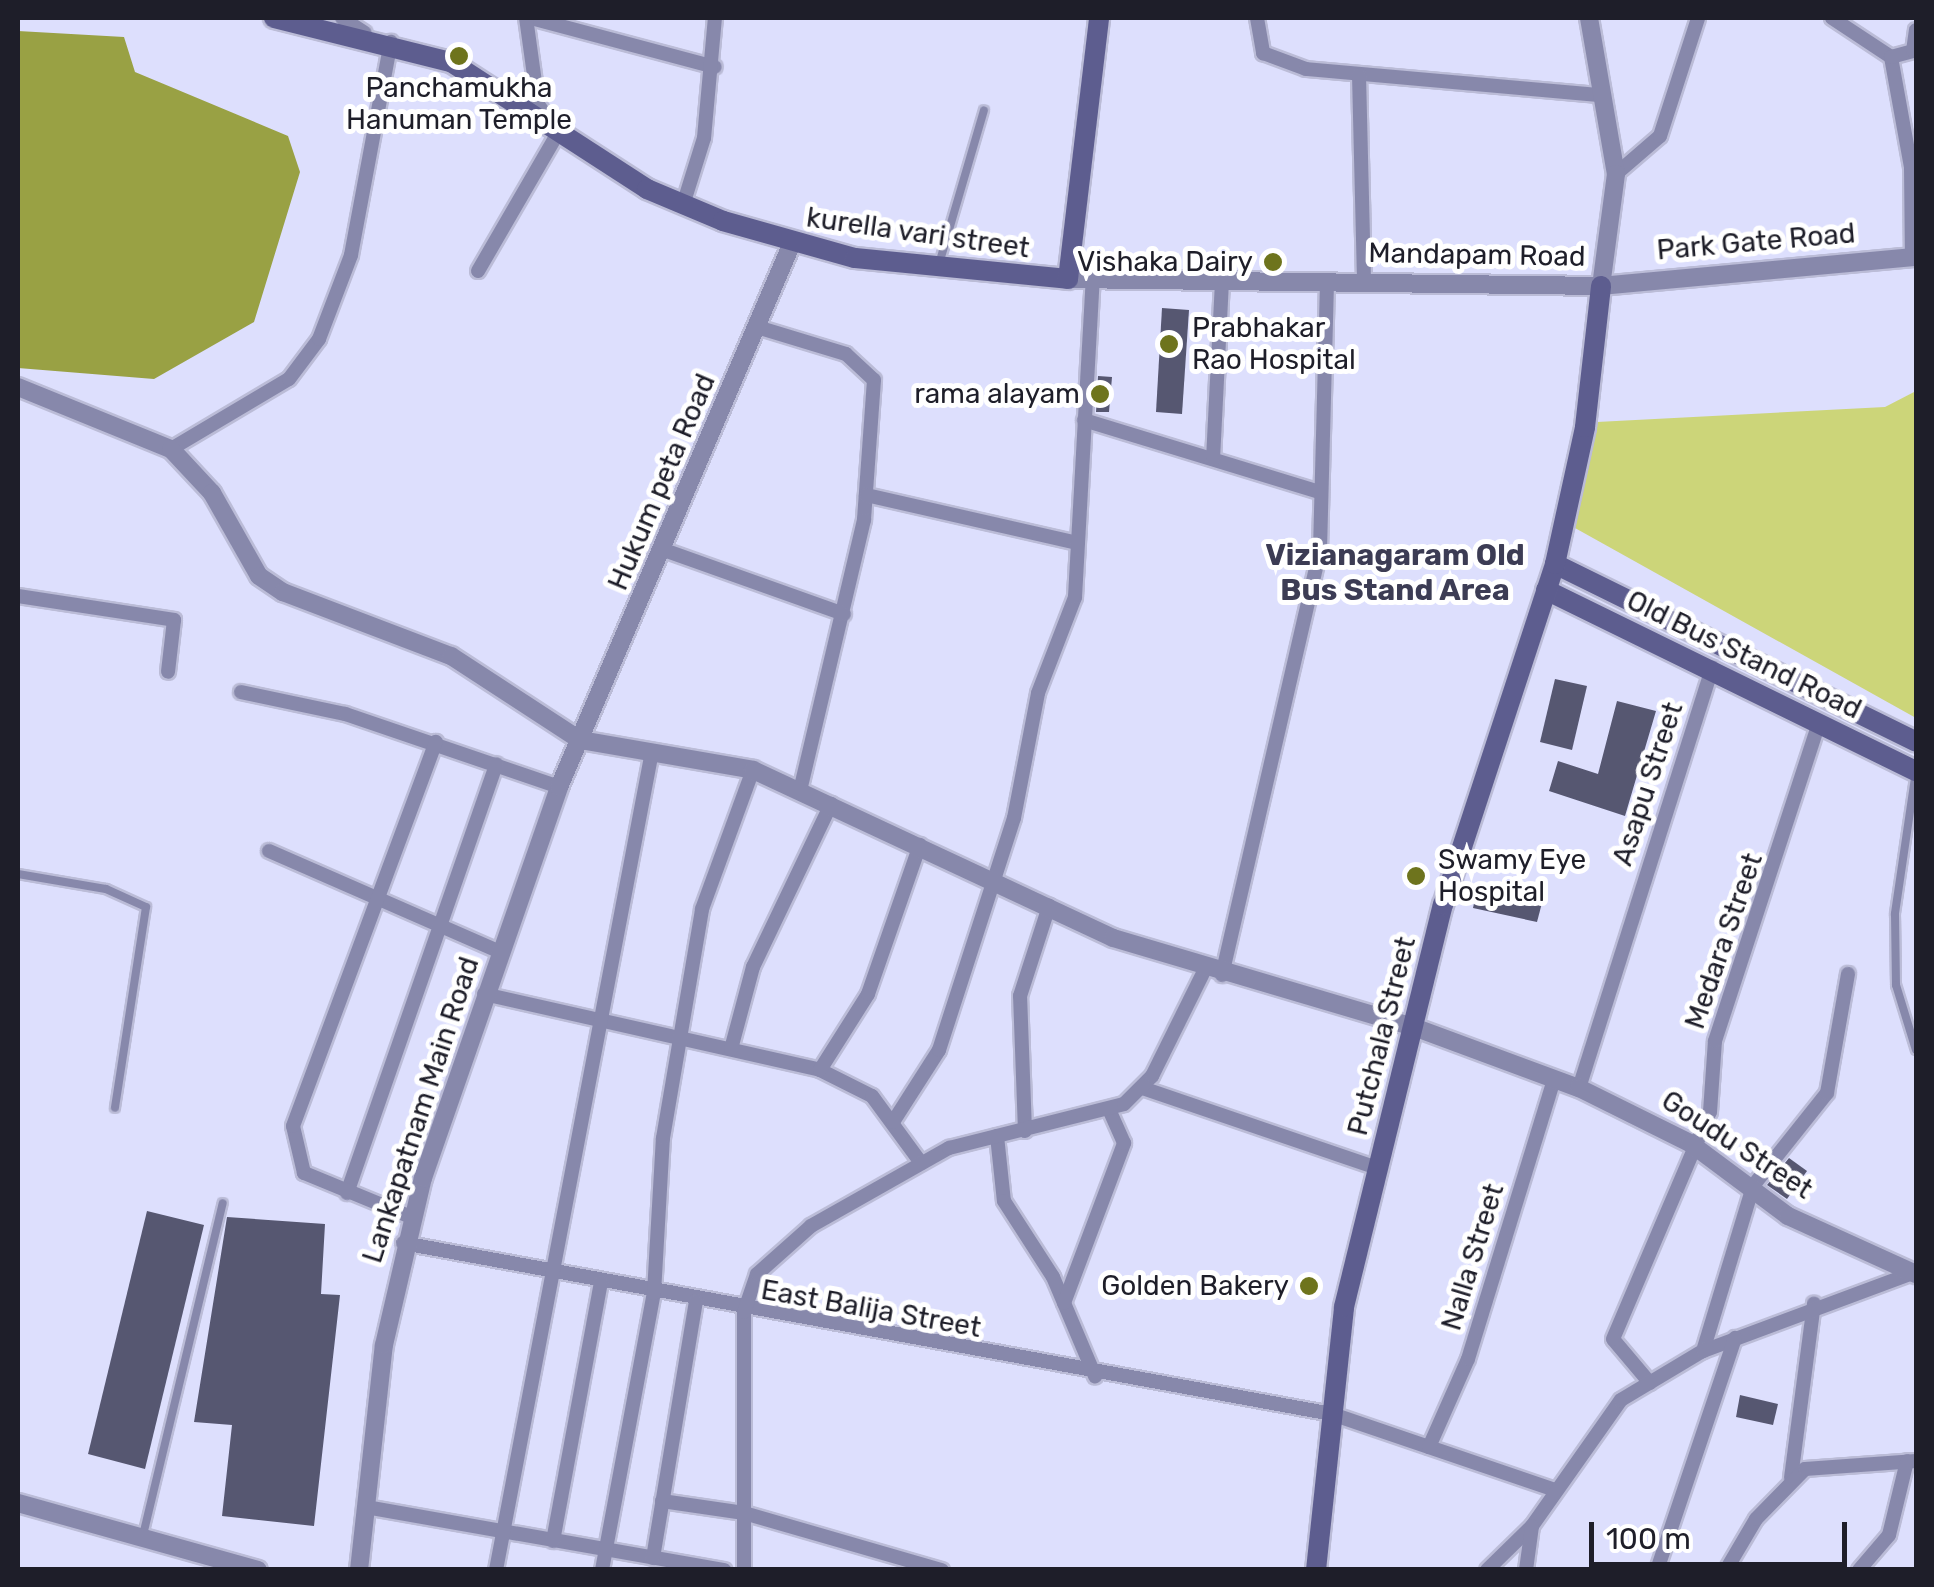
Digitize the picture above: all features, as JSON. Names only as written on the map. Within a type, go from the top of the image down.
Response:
[{"type":"main road","name":"kurella vari street","points":[[274,18],[353,23],[450,62],[558,133],[684,205],[792,243],[938,268],[1068,280],[1099,18]]},
{"type":"main road","name":"Mandapam Road","points":[[1555,564],[1590,398],[1601,286]]},
{"type":"main road","name":"Putchala Street","points":[[1316,1570],[1335,1453],[1332,1414],[1344,1307],[1377,1168],[1411,1026],[1555,564]]},
{"type":"main road","name":"Old Bus Stand Road","points":[[1555,564],[1916,742]]},
{"type":"main road","name":"Old Bus Stand Road","points":[[1546,590],[1916,771]]},
{"type":"street","points":[[478,271],[558,133],[538,104],[528,18],[715,67]]},
{"type":"street","points":[[684,205],[715,67],[715,18]]},
{"type":"street","points":[[1256,18],[1262,53],[1359,75],[1600,95]]},
{"type":"street","points":[[1589,18],[1616,174],[1601,286]]},
{"type":"street","points":[[1616,174],[1670,118],[1698,18]]},
{"type":"street","points":[[1832,18],[1891,56],[1913,51],[1916,30]]},
{"type":"street","points":[[18,387],[171,449],[289,378],[319,339],[351,255],[391,40]]},
{"type":"street","points":[[1891,56],[1911,167],[1914,258]]},
{"type":"street","points":[[1359,75],[1364,280]]},
{"type":"street","name":"Hukum peta Road","points":[[580,740],[792,243]]},
{"type":"street","name":"Park Gate Road","points":[[1601,286],[1914,258]]},
{"type":"street","name":"Mandapam Road","points":[[1068,280],[1364,280],[1601,286]]},
{"type":"street","points":[[894,1122],[939,1050],[996,880],[1038,693],[1074,597],[1093,280]]},
{"type":"street","points":[[1213,460],[1222,280]]},
{"type":"street","points":[[744,1570],[744,1312],[757,1274],[784,1244],[921,1163],[997,1136],[1110,1111],[1142,1088],[1213,972],[1302,660],[1323,523],[1319,492],[1327,280]]},
{"type":"street","points":[[756,328],[869,370],[866,494],[844,614],[800,790]]},
{"type":"street","points":[[1084,420],[1319,492]]},
{"type":"street","name":"Goudu Street","points":[[171,449],[212,493],[259,576],[450,656],[580,740],[651,757],[752,770],[1049,906],[1213,972],[1411,1026],[1579,1088],[1690,1143],[1753,1186],[1788,1216],[1914,1274]]},
{"type":"street","points":[[866,494],[1077,543]]},
{"type":"street","points":[[664,550],[844,614]]},
{"type":"street","points":[[18,596],[174,620],[168,672]]},
{"type":"street","name":"Asapu Street","points":[[1579,1088],[1712,668]]},
{"type":"street","points":[[241,692],[436,742],[560,787]]},
{"type":"street","name":"Medara Street","points":[[1650,1383],[1613,1339],[1690,1143],[1710,1112],[1715,1041],[1756,938],[1819,722]]},
{"type":"street","name":"Lankapatnam Main Road","points":[[359,1570],[402,1243],[484,994],[580,740]]},
{"type":"street","points":[[411,1217],[304,1173],[293,1126],[436,742]]},
{"type":"street","points":[[496,1570],[548,1270],[651,757]]},
{"type":"street","points":[[347,1193],[496,764]]},
{"type":"street","points":[[602,1570],[654,1293],[661,1150],[706,892],[752,770]]},
{"type":"street","points":[[731,1049],[752,967],[830,804]]},
{"type":"street","points":[[820,1070],[868,994],[920,845]]},
{"type":"street","points":[[269,852],[500,952]]},
{"type":"street","points":[[1025,1130],[1020,996],[1049,906]]},
{"type":"street","points":[[1703,1351],[1753,1186],[1827,1093],[1848,974]]},
{"type":"street","points":[[484,994],[820,1070],[872,1096],[921,1163]]},
{"type":"street","name":"Nalla Street","points":[[1428,1447],[1468,1358],[1554,1078]]},
{"type":"street","points":[[1142,1088],[1377,1168]]},
{"type":"street","points":[[1064,1303],[1124,1142],[1110,1111]]},
{"type":"street","points":[[997,1136],[1004,1202],[1064,1303],[1095,1376]]},
{"type":"street","name":"East Balija Street","points":[[402,1243],[744,1312],[1095,1376],[1332,1414],[1555,1490]]},
{"type":"street","points":[[1487,1570],[1532,1526],[1586,1439],[1650,1383],[1703,1351],[1814,1304],[1914,1274]]},
{"type":"street","points":[[552,1540],[601,1282]]},
{"type":"street","points":[[653,1558],[696,1302]]},
{"type":"street","points":[[1726,1570],[1791,1478],[1814,1304]]},
{"type":"street","points":[[1657,1570],[1736,1338]]},
{"type":"street","points":[[1791,1478],[1823,1463],[1912,1461],[1889,1535],[1859,1570]]},
{"type":"street","points":[[662,1501],[744,1513],[942,1570]]},
{"type":"street","points":[[18,1503],[144,1531],[258,1570]]},
{"type":"street","points":[[366,1507],[725,1570]]},
{"type":"street","points":[[1526,1570],[1532,1526]]},
{"type":"lane","points":[[938,268],[984,110]]},
{"type":"lane","points":[[1916,771],[1896,861],[1895,914],[1896,985],[1916,1050]]},
{"type":"lane","points":[[18,874],[106,888],[146,907],[115,1108]]},
{"type":"lane","points":[[144,1531],[223,1203]]},
{"type":"shaded area","points":[[18,31],[124,37],[135,72],[288,136],[300,172],[254,322],[154,379],[18,368]]},
{"type":"shaded area","points":[[1916,391],[1916,718],[1575,528],[1597,422],[1885,407]]},
{"type":"building","points":[[1162,308],[1189,310],[1182,414],[1156,412]]},
{"type":"building","name":"rama alayam","points":[[1098,376],[1112,377],[1109,412],[1096,412]]},
{"type":"building","points":[[1555,679],[1587,686],[1572,750],[1540,742]]},
{"type":"building","points":[[1617,701],[1656,711],[1625,816],[1549,791],[1558,761],[1598,774]]},
{"type":"building","points":[[1478,885],[1543,899],[1537,922],[1473,908]]},
{"type":"building","points":[[1789,1158],[1807,1171],[1787,1199],[1767,1185]]},
{"type":"building","points":[[147,1211],[204,1225],[145,1469],[88,1454]]},
{"type":"building","points":[[227,1217],[325,1224],[321,1294],[340,1295],[314,1526],[222,1516],[232,1425],[194,1422]]},
{"type":"building","points":[[1740,1395],[1778,1404],[1773,1425],[1736,1417]]},
{"type":"place","name":"Panchamukha Hanuman Temple","points":[[459,56]]},
{"type":"place","name":"Vishaka Dairy","points":[[1273,262]]},
{"type":"place","name":"Prabhakar Rao Hospital","points":[[1169,344]]},
{"type":"place","name":"rama alayam","points":[[1100,394]]},
{"type":"place","name":"Swamy Eye Hospital","points":[[1416,876]]},
{"type":"place","name":"Golden Bakery","points":[[1309,1286]]},
{"type":"district","name":"Vizianagaram Old Bus Stand Area","points":[[1395,572]]}]
